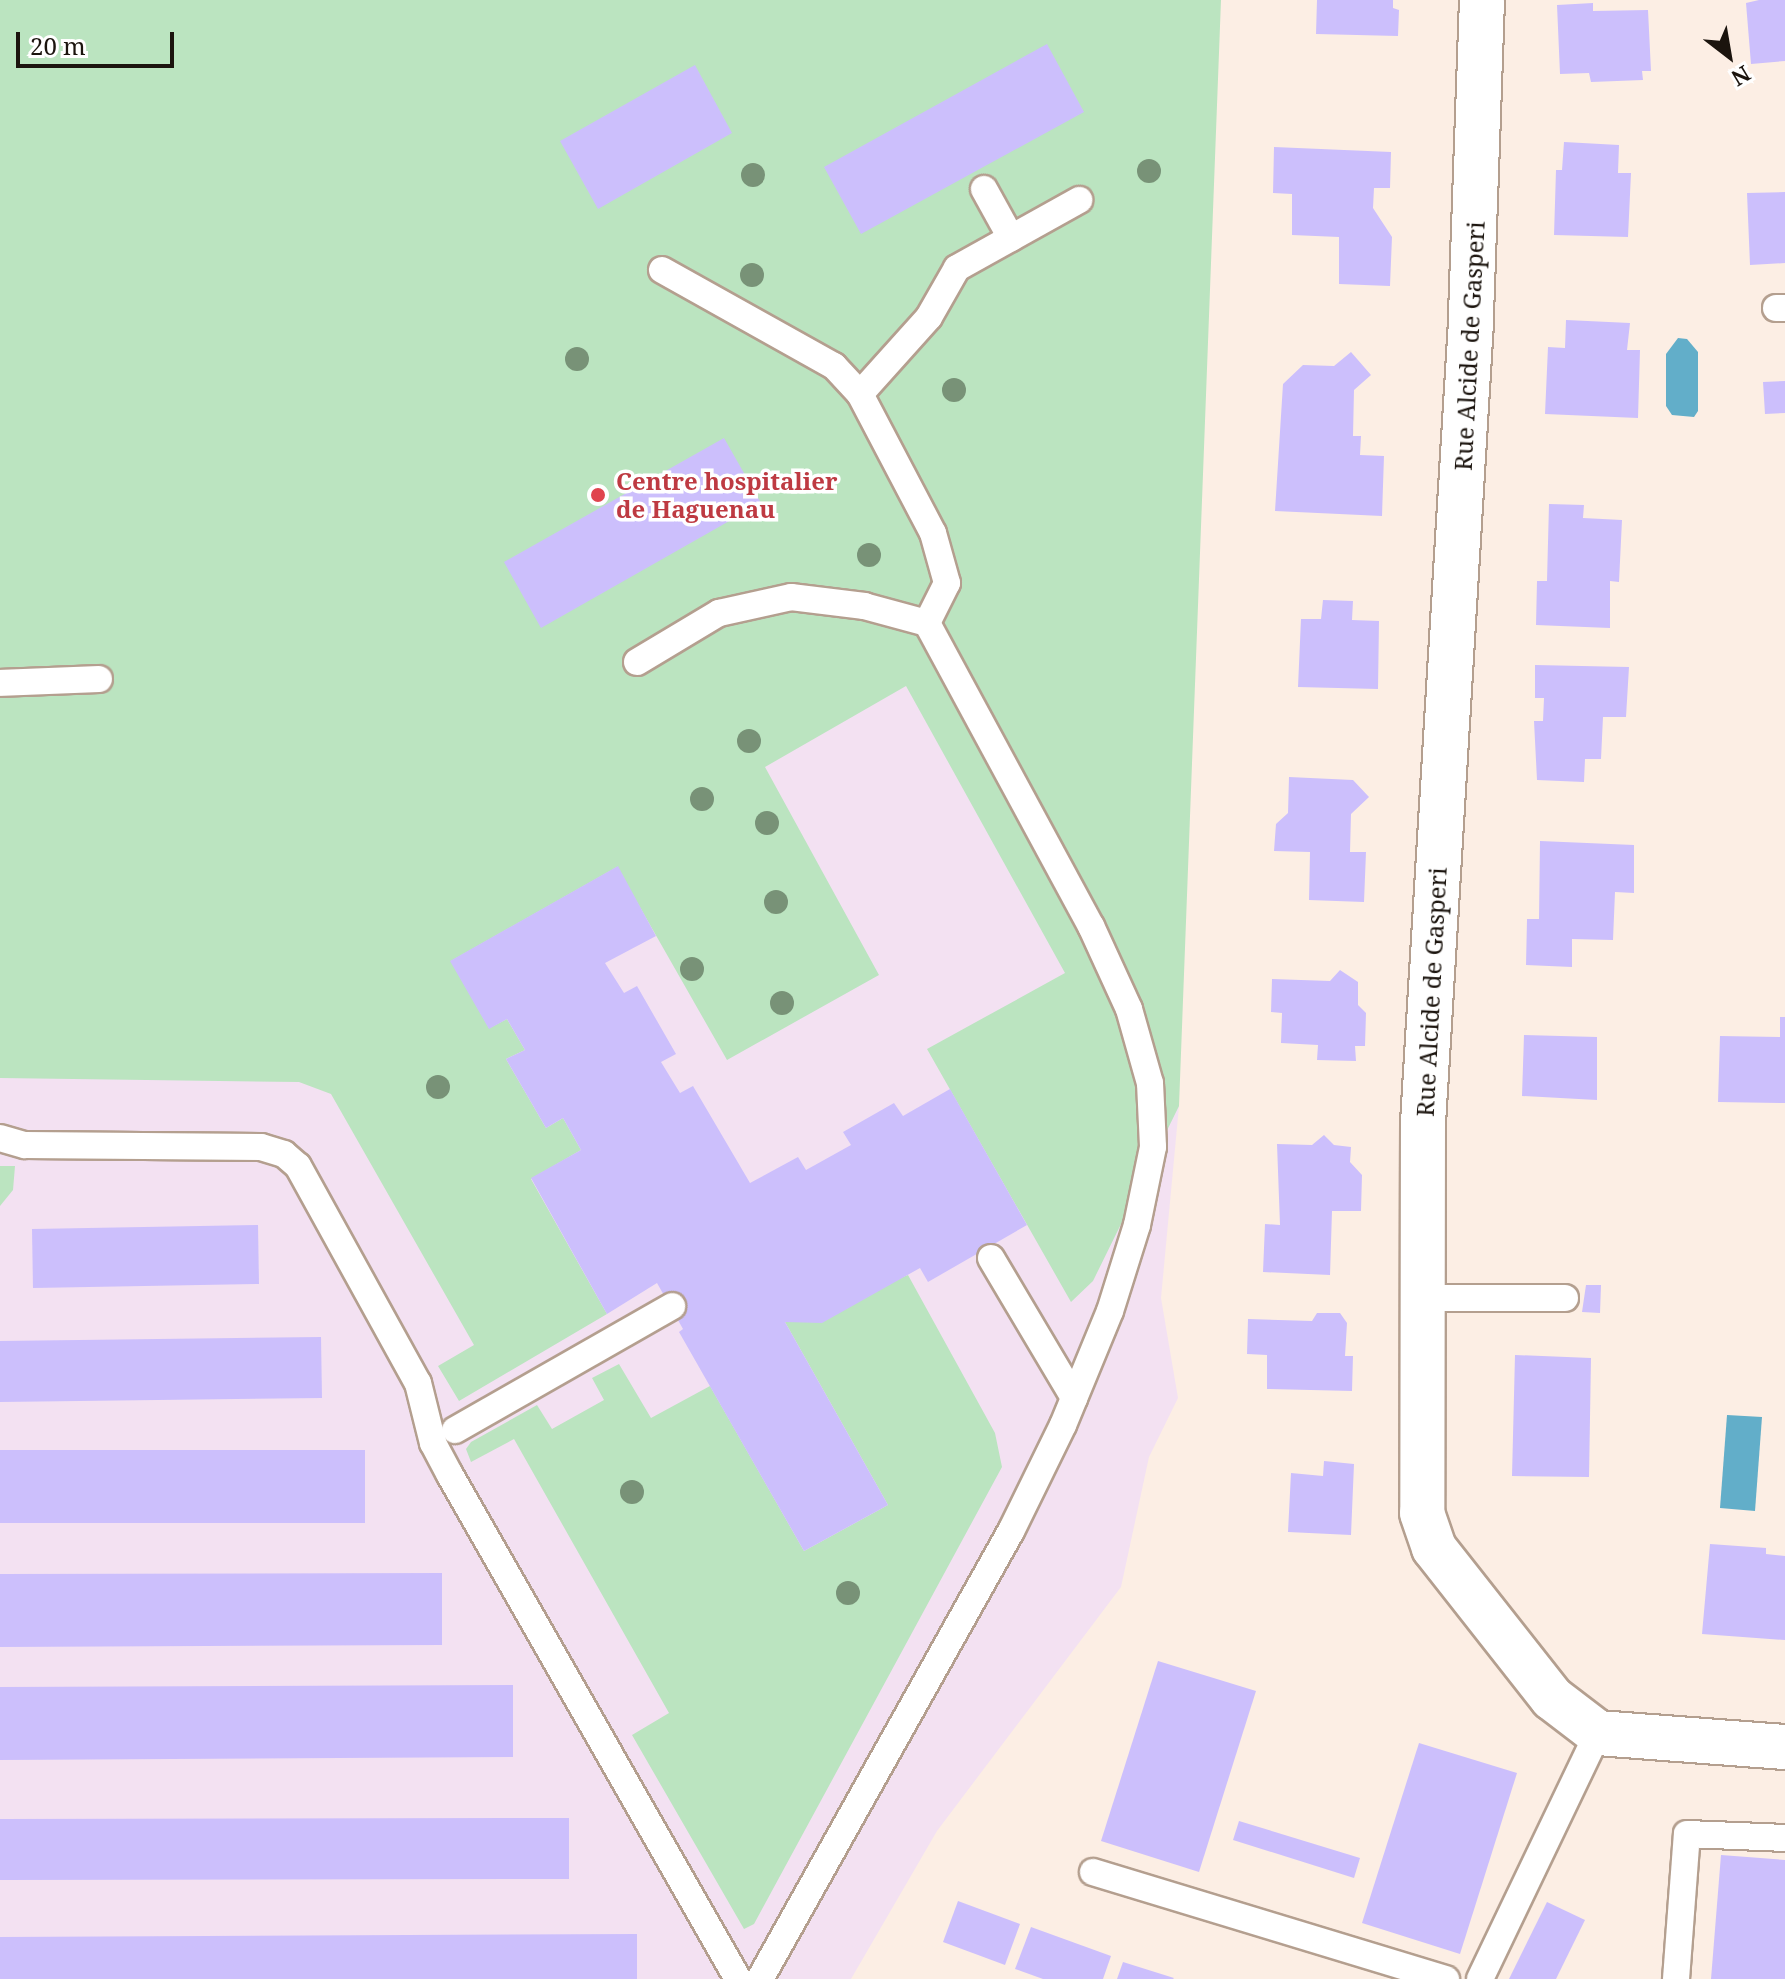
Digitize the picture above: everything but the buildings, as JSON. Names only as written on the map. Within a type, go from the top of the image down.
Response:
[{"type":"street","name":"Rue Alcide de Gasperi","points":[[1482,0],[1471,322],[1423,1122],[1422,1513],[1434,1548],[1552,1698],[1598,1733]]},
{"type":"street","points":[[1598,1733],[1785,1747]]},
{"type":"lane","points":[[984,189],[1011,238]]},
{"type":"lane","points":[[860,394],[929,317],[957,268],[1079,200]]},
{"type":"lane","points":[[662,270],[834,366],[860,394],[933,533],[947,583],[927,623]]},
{"type":"lane","points":[[637,662],[719,613],[791,597],[864,606],[927,623],[1091,926],[1129,1009],[1150,1083],[1153,1147],[1137,1225],[1110,1311],[1074,1398],[1011,1531],[760,1979]]},
{"type":"lane","points":[[0,683],[99,679]]},
{"type":"lane","points":[[0,1138],[25,1145],[261,1147],[284,1154],[298,1166],[418,1383],[433,1443],[450,1475],[738,1979]]},
{"type":"lane","points":[[991,1258],[1074,1398]]},
{"type":"lane","points":[[1422,1298],[1565,1298]]},
{"type":"lane","points":[[455,1430],[672,1306]]},
{"type":"lane","points":[[1480,1979],[1598,1733]]},
{"type":"lane","points":[[1676,1979],[1687,1834],[1785,1838]]},
{"type":"lane","points":[[1093,1872],[1446,1979]]},
{"type":"shaded area","name":"Centre hospitalier de Haguenau","points":[[0,0],[1220,0],[1173,991],[1179,1106],[1161,1298],[1178,1398],[1149,1457],[1121,1587],[937,1831],[851,1979],[0,1979]]},
{"type":"green space","points":[[0,0],[1221,0],[1179,1106],[1093,1281],[1071,1302],[927,1049],[1065,973],[906,686],[765,767],[879,975],[727,1060],[617,867],[451,961],[489,1028],[507,1019],[525,1050],[506,1059],[546,1128],[563,1118],[581,1150],[531,1179],[607,1314],[459,1401],[438,1366],[474,1345],[331,1094],[299,1082],[0,1078]]},
{"type":"green space","points":[[0,1166],[15,1166],[13,1190],[0,1206]]},
{"type":"green space","points":[[908,1275],[995,1433],[1002,1467],[754,1924],[744,1929],[632,1735],[669,1713],[514,1439],[471,1462],[466,1449],[471,1442],[537,1405],[552,1429],[604,1400],[592,1378],[619,1364],[651,1418],[710,1386],[804,1551],[888,1505],[785,1322]]},
{"type":"water","points":[[1678,338],[1687,339],[1698,352],[1698,411],[1694,417],[1672,415],[1666,406],[1666,354]]},
{"type":"water","points":[[1727,1415],[1762,1417],[1755,1511],[1720,1508]]},
{"type":"place","name":"Centre hospitalier de Haguenau","points":[[598,495]]}]
